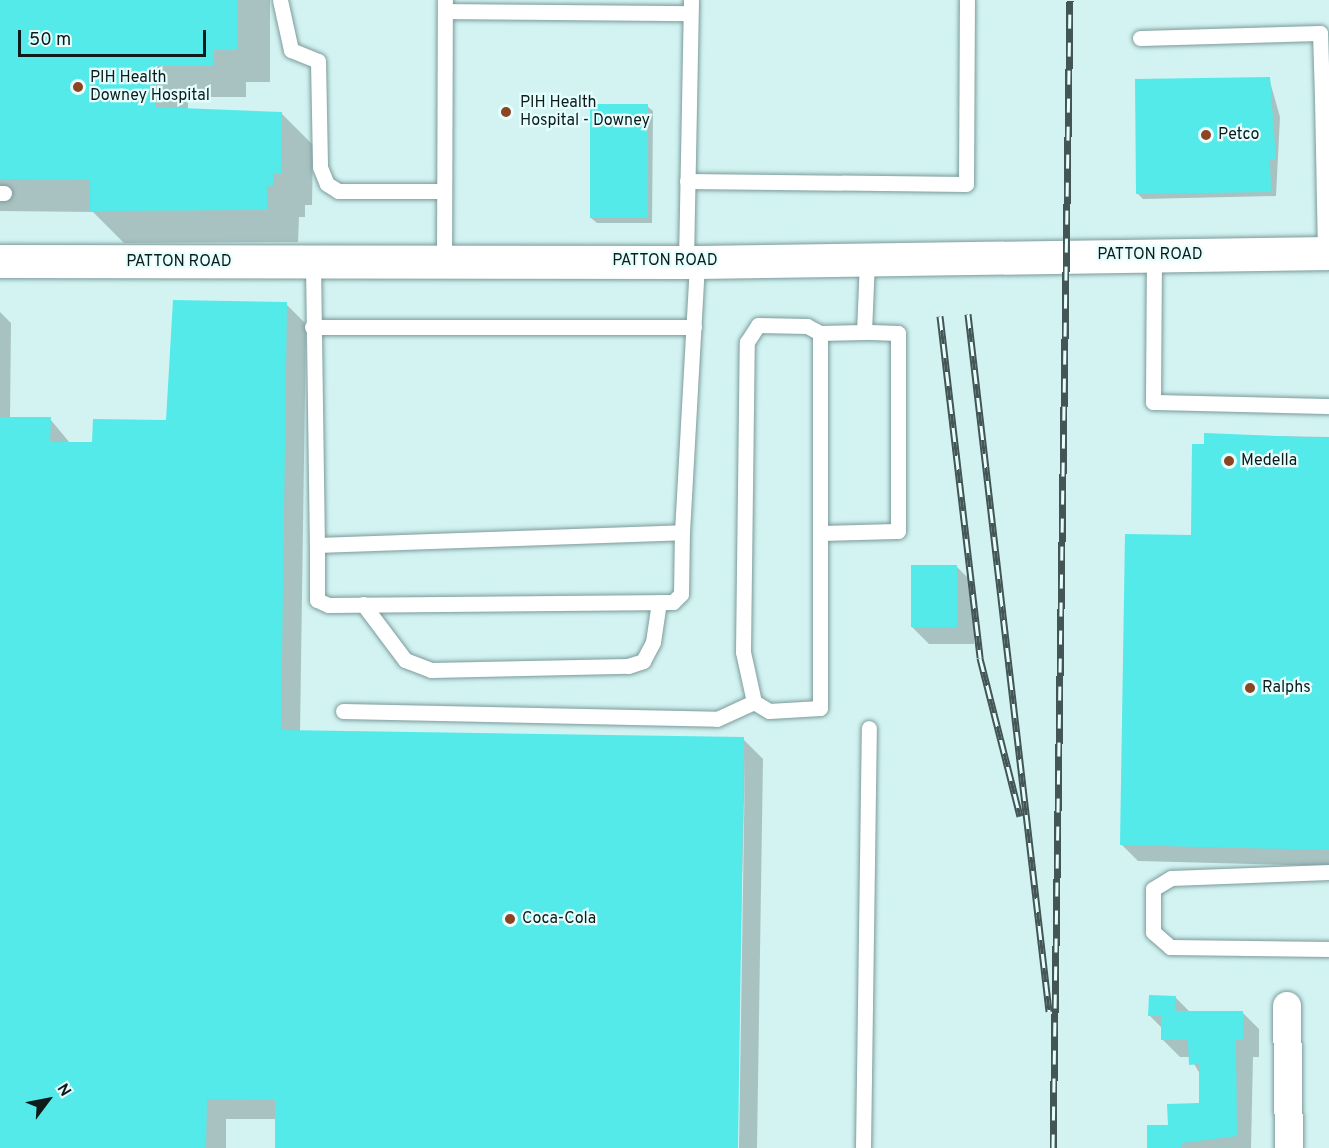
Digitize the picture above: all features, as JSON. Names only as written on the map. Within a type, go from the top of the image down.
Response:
[{"type":"street","name":"PATTON ROAD","points":[[0,261],[691,262],[1327,253]]},
{"type":"street","points":[[1287,1006],[1289,1148]]},
{"type":"lane","points":[[280,0],[287,45],[298,57],[318,61],[320,167],[327,184],[338,191],[444,191]]},
{"type":"lane","points":[[687,181],[966,184],[967,0]]},
{"type":"lane","points":[[313,263],[317,600],[363,604],[673,602],[681,594],[682,532],[694,327],[687,181],[691,7],[445,6],[444,261]]},
{"type":"lane","points":[[1140,38],[1320,33],[1325,98],[1327,253]]},
{"type":"lane","points":[[1154,255],[1153,402],[1329,406]]},
{"type":"lane","points":[[864,332],[867,258]]},
{"type":"lane","points":[[820,333],[820,534],[820,708],[769,711],[754,702],[743,652],[747,342],[758,325],[807,326],[820,333],[898,333],[898,531],[820,534]]},
{"type":"lane","points":[[312,327],[694,327]]},
{"type":"lane","points":[[317,545],[682,532]]},
{"type":"lane","points":[[363,604],[405,660],[431,670],[628,666],[643,662],[648,652],[659,602]]},
{"type":"lane","points":[[343,711],[717,719],[754,702]]},
{"type":"lane","points":[[863,1148],[869,728]]},
{"type":"lane","points":[[1329,872],[1171,878],[1154,889],[1153,932],[1170,947],[1329,949]]},
{"type":"building","name":"PIH Health Downey Hospital","points":[[0,0],[238,0],[238,50],[214,50],[214,66],[156,66],[156,107],[282,112],[281,174],[273,174],[273,186],[267,186],[267,210],[90,211],[90,180],[0,179]]},
{"type":"building","name":"Petco","points":[[1270,77],[1276,160],[1270,160],[1271,192],[1136,194],[1135,79]]},
{"type":"building","points":[[590,104],[648,104],[648,218],[590,218]]},
{"type":"building","points":[[173,300],[287,302],[281,730],[744,737],[738,1148],[275,1148],[275,1100],[207,1099],[206,1148],[0,1148],[0,417],[51,417],[50,442],[92,442],[93,419],[166,420]]},
{"type":"building","points":[[1204,433],[1329,438],[1329,850],[1120,845],[1125,534],[1191,535],[1192,444],[1204,444]]},
{"type":"building","points":[[911,565],[957,565],[957,627],[911,627]]},
{"type":"building","points":[[1149,995],[1176,996],[1175,1011],[1243,1011],[1243,1040],[1236,1040],[1237,1136],[1182,1143],[1182,1148],[1147,1148],[1147,1125],[1168,1125],[1167,1104],[1199,1103],[1199,1064],[1189,1065],[1188,1040],[1161,1040],[1161,1016],[1148,1016]]},
{"type":"railway","points":[[1053,1148],[1070,0]]},
{"type":"railway","points":[[968,314],[1049,1011]]},
{"type":"railway","points":[[940,316],[980,658],[1020,816]]},
{"type":"place","name":"PIH Health Downey Hospital","points":[[78,87]]},
{"type":"place","name":"PIH Health Hospital - Downey","points":[[506,112]]},
{"type":"place","name":"Petco","points":[[1206,135]]},
{"type":"place","name":"Medella","points":[[1229,461]]},
{"type":"place","name":"Ralphs","points":[[1250,688]]},
{"type":"place","name":"Coca-Cola","points":[[510,919]]}]
